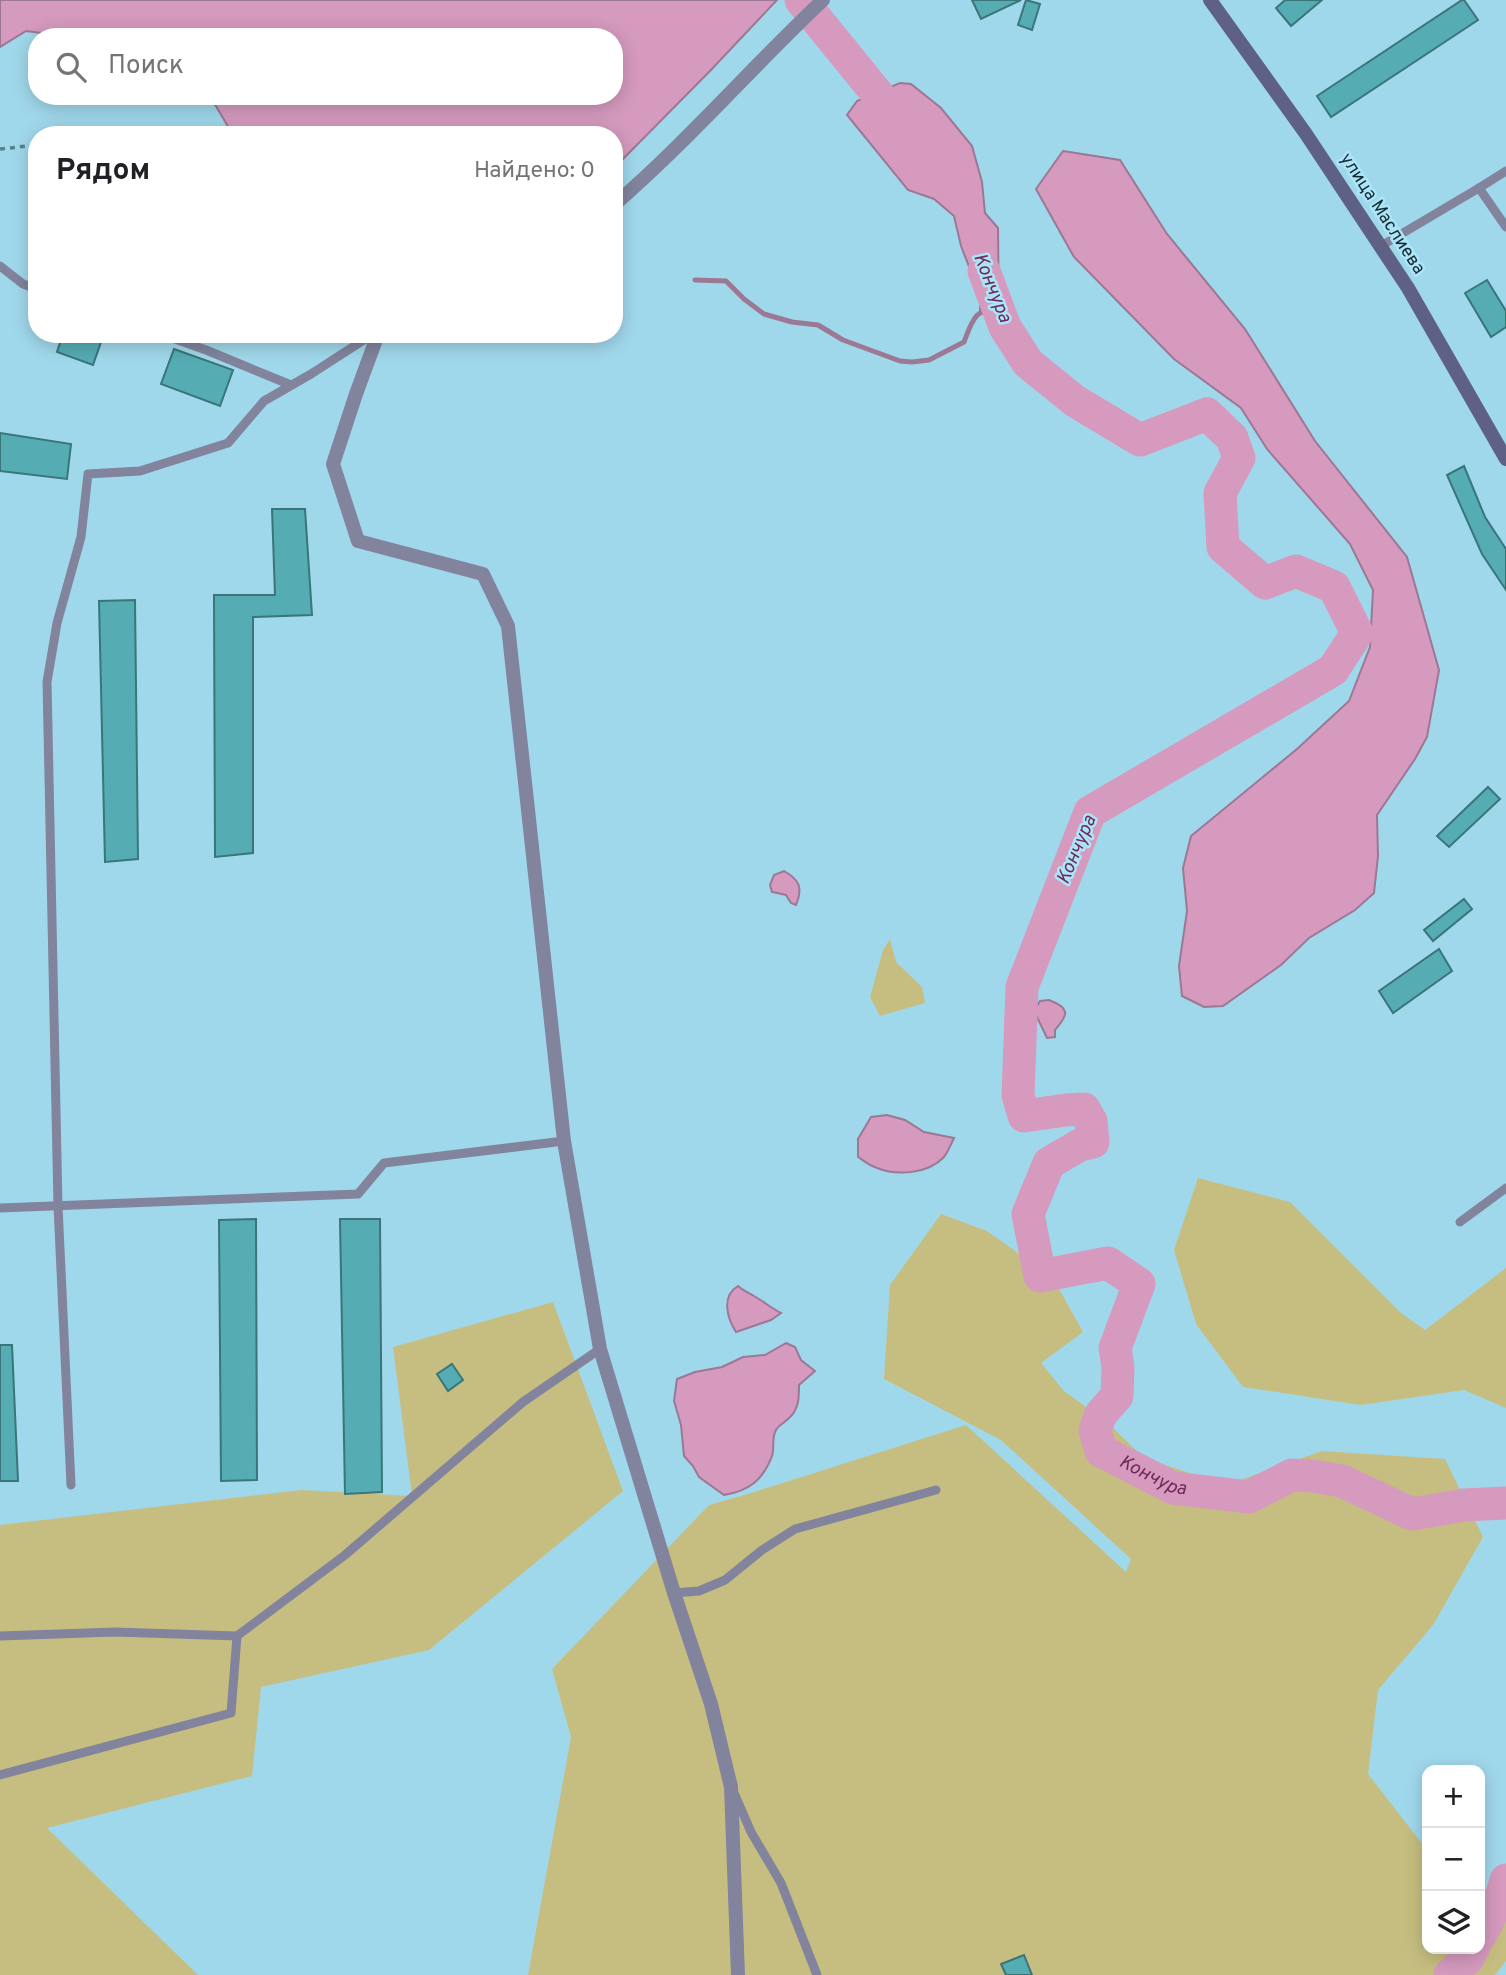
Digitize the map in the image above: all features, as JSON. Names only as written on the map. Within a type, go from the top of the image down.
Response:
[{"type":"street","points":[[623,197],[655,169],[785,35],[823,0]]},
{"type":"street","name":"улица Маслиева","points":[[1210,0],[1306,134],[1381,246],[1454,365],[1506,459]]},
{"type":"street","points":[[372,343],[334,464],[358,541],[483,575],[508,626],[564,1141],[600,1349],[674,1593],[711,1703],[731,1787],[738,1975]]},
{"type":"lane","points":[[1381,246],[1506,170]]},
{"type":"lane","points":[[1479,187],[1506,227]]},
{"type":"lane","points":[[0,266],[28,286]]},
{"type":"lane","points":[[186,343],[291,385]]},
{"type":"lane","points":[[71,1485],[58,1206],[47,681],[58,623],[81,537],[88,474],[140,471],[228,443],[264,401],[360,343]]},
{"type":"lane","points":[[0,1208],[358,1194],[384,1163],[564,1141]]},
{"type":"lane","points":[[1460,1222],[1506,1188]]},
{"type":"lane","points":[[0,1636],[115,1632],[237,1636],[345,1555],[523,1402],[600,1349]]},
{"type":"lane","points":[[674,1593],[699,1591],[725,1580],[762,1550],[795,1530],[936,1490]]},
{"type":"lane","points":[[0,1775],[231,1713],[237,1636]]},
{"type":"lane","points":[[731,1787],[751,1832],[781,1883],[817,1975]]},
{"type":"path","points":[[0,149],[28,146]]},
{"type":"shaded area","points":[[890,939],[896,962],[922,987],[925,1003],[880,1016],[870,997],[883,950]]},
{"type":"shaded area","points":[[1198,1178],[1290,1202],[1401,1313],[1425,1330],[1506,1268],[1506,1408],[1464,1390],[1361,1405],[1243,1387],[1196,1324],[1174,1250]]},
{"type":"shaded area","points":[[941,1214],[987,1231],[1053,1278],[1083,1332],[1041,1363],[1064,1391],[1107,1422],[1144,1458],[1226,1485],[1322,1451],[1445,1459],[1483,1537],[1433,1625],[1378,1690],[1368,1774],[1422,1844],[1422,1954],[1485,1954],[1485,1901],[1506,1908],[1506,1961],[1495,1975],[528,1975],[571,1737],[552,1669],[709,1505],[966,1425],[1126,1572],[1131,1559],[1001,1440],[884,1379],[890,1285]]},
{"type":"shaded area","points":[[553,1302],[623,1491],[429,1650],[261,1687],[252,1776],[47,1828],[198,1975],[0,1975],[0,1525],[302,1490],[412,1496],[393,1347]]},
{"type":"water","points":[[0,0],[777,0],[623,159],[623,126],[228,126],[215,105],[623,105],[623,28],[28,28],[28,31],[0,47]]},
{"type":"water","points":[[900,83],[911,84],[941,108],[972,146],[982,182],[985,213],[998,228],[999,314],[980,312],[980,295],[961,246],[954,216],[934,199],[908,190],[847,115],[857,101]]},
{"type":"water","points":[[1063,151],[1120,160],[1167,234],[1245,329],[1315,441],[1407,557],[1439,670],[1427,737],[1377,815],[1378,856],[1374,893],[1355,910],[1309,938],[1281,965],[1223,1006],[1204,1007],[1182,996],[1179,966],[1187,911],[1183,868],[1191,836],[1297,749],[1349,701],[1370,647],[1373,590],[1350,544],[1267,449],[1241,408],[1174,359],[1074,257],[1036,189]]},
{"type":"water","points":[[784,871],[799,885],[796,905],[791,903],[786,895],[772,892],[770,885],[774,875]]},
{"type":"water","points":[[1049,1000],[1064,1009],[1065,1016],[1055,1030],[1055,1037],[1047,1038],[1034,1011],[1040,1001]]},
{"type":"water","points":[[887,1115],[905,1120],[924,1132],[954,1138],[944,1157],[930,1167],[903,1173],[885,1171],[858,1157],[858,1139],[871,1117]]},
{"type":"water","points":[[738,1286],[781,1313],[771,1320],[736,1332],[727,1308],[729,1295]]},
{"type":"water","points":[[786,1343],[795,1347],[801,1360],[815,1371],[799,1385],[794,1412],[776,1430],[772,1456],[764,1472],[748,1487],[724,1495],[699,1477],[684,1456],[681,1425],[674,1401],[677,1379],[695,1372],[722,1367],[743,1357],[765,1355]]},
{"type":"building","points":[[972,0],[1021,0],[981,19]]},
{"type":"building","points":[[1026,0],[1040,4],[1032,30],[1018,25]]},
{"type":"building","points":[[1285,0],[1322,0],[1291,26],[1276,8]]},
{"type":"building","points":[[1462,0],[1478,20],[1331,117],[1317,96]]},
{"type":"building","points":[[1487,280],[1506,311],[1506,327],[1491,337],[1465,293]]},
{"type":"building","points":[[60,343],[101,343],[93,365],[57,352]]},
{"type":"building","points":[[174,349],[233,370],[220,406],[161,384]]},
{"type":"building","points":[[0,433],[71,444],[67,479],[0,471]]},
{"type":"building","points":[[1464,466],[1485,517],[1506,549],[1506,590],[1482,554],[1447,475]]},
{"type":"building","points":[[272,509],[305,509],[312,615],[253,617],[253,853],[215,857],[214,595],[275,595]]},
{"type":"building","points":[[135,600],[138,859],[105,862],[99,601]]},
{"type":"building","points":[[1488,787],[1500,799],[1449,847],[1437,836]]},
{"type":"building","points":[[1464,899],[1472,909],[1433,941],[1424,930]]},
{"type":"building","points":[[1439,949],[1452,971],[1393,1013],[1379,991]]},
{"type":"building","points":[[256,1219],[257,1480],[221,1481],[219,1220]]},
{"type":"building","points":[[340,1219],[380,1219],[382,1492],[345,1494]]},
{"type":"building","points":[[0,1345],[12,1345],[18,1481],[0,1481]]},
{"type":"building","points":[[452,1364],[463,1380],[448,1391],[437,1374]]},
{"type":"building","points":[[1024,1955],[1032,1975],[1006,1975],[1001,1964]]},
{"type":"waterway","name":"Кончура","points":[[801,0],[905,128]]},
{"type":"waterway","name":"Кончура","points":[[984,271],[1005,327],[1028,363],[1075,401],[1140,440],[1207,414],[1232,438],[1239,458],[1220,493],[1223,547],[1265,583],[1296,571],[1334,587],[1357,633],[1333,670],[1090,812],[1022,987],[1018,1095],[1024,1116],[1084,1109],[1091,1121],[1093,1142],[1080,1145],[1049,1163],[1028,1214],[1040,1276],[1108,1263],[1139,1284],[1115,1348],[1118,1367],[1117,1396],[1101,1414],[1095,1430],[1101,1451],[1173,1488],[1249,1497],[1292,1475],[1342,1481],[1412,1514],[1464,1505],[1506,1503]]},
{"type":"waterway","points":[[695,280],[726,281],[764,314],[792,322],[818,325],[843,340],[900,361],[929,360],[964,342],[972,322],[980,313],[991,311],[999,314]]},
{"type":"waterway","name":"Кончура","points":[[1485,1926],[1502,1894],[1506,1880]]},
{"type":"waterway","name":"Кончура","points":[[1450,1975],[1470,1954]]}]
